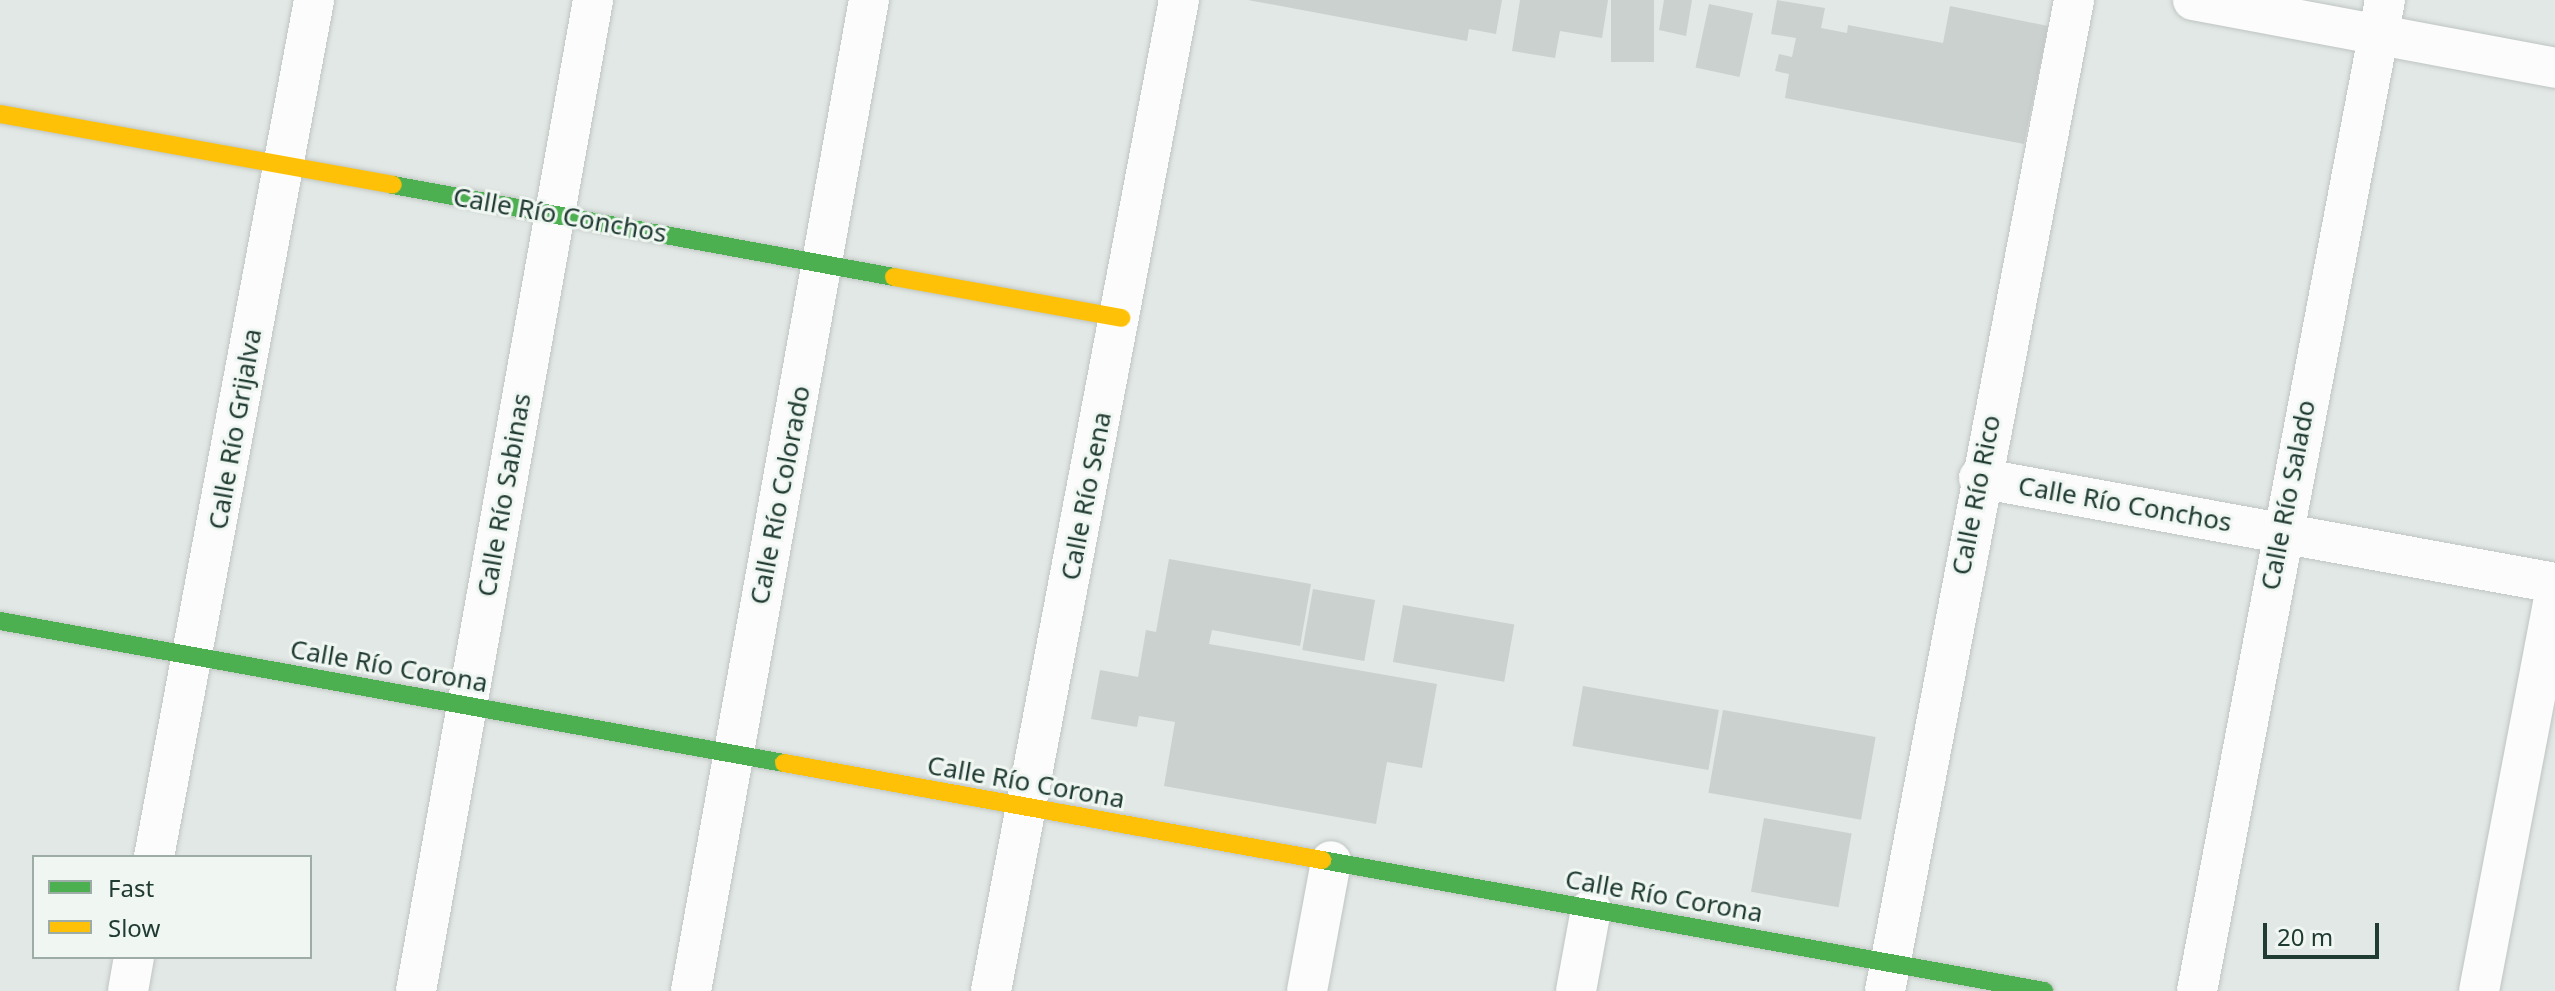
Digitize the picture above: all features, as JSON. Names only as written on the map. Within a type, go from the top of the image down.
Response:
[{"type":"street","name":"Calle Río Grijalva","points":[[154,855],[314,0]]},
{"type":"street","name":"Calle Río Sabinas","points":[[416,991],[593,0]]},
{"type":"street","name":"Calle Río Colorado","points":[[691,991],[869,0]]},
{"type":"street","name":"Calle Río Sena","points":[[991,991],[1179,0]]},
{"type":"street","name":"Calle Río Rico","points":[[1887,977],[1979,478],[2074,0]]},
{"type":"street","points":[[2193,0],[2382,17],[2555,68]]},
{"type":"street","name":"Calle Río Salado","points":[[2197,991],[2280,532],[2382,17]]},
{"type":"street","name":"Calle Río Conchos","points":[[0,114],[1121,318]]},
{"type":"street","name":"Calle Río Conchos","points":[[1979,478],[2555,583]]},
{"type":"street","points":[[2479,991],[2555,592]]},
{"type":"street","name":"Calle Río Corona","points":[[0,621],[731,756],[1591,909],[1887,977],[2044,991]]},
{"type":"street","points":[[1307,991],[1331,861]]},
{"type":"street","points":[[1576,991],[1591,909]]},
{"type":"street","points":[[128,991],[134,959]]},
{"type":"building","points":[[1248,0],[1502,0],[1496,34],[1469,29],[1467,41]]},
{"type":"building","points":[[1520,0],[1608,0],[1602,38],[1560,31],[1555,58],[1512,51]]},
{"type":"building","points":[[1611,0],[1654,0],[1654,62],[1611,62]]},
{"type":"building","points":[[1664,0],[1692,0],[1686,36],[1659,30]]},
{"type":"building","points":[[1777,0],[1825,8],[1821,28],[1847,33],[1848,25],[1943,43],[1950,6],[2048,26],[2024,144],[1785,98],[1789,74],[1775,71],[1779,54],[1792,57],[1796,38],[1771,34]]},
{"type":"building","points":[[1709,4],[1753,13],[1740,77],[1695,68]]},
{"type":"building","points":[[1169,559],[1311,584],[1300,646],[1212,630],[1209,644],[1437,684],[1422,768],[1387,762],[1376,824],[1164,786],[1175,722],[1139,716],[1137,727],[1091,719],[1100,670],[1138,677],[1146,630],[1156,632]]},
{"type":"building","points":[[1313,589],[1375,600],[1364,661],[1302,650]]},
{"type":"building","points":[[1403,605],[1514,625],[1504,682],[1393,662]]},
{"type":"building","points":[[1583,686],[1719,710],[1708,770],[1572,746]]},
{"type":"building","points":[[1723,710],[1876,737],[1861,820],[1708,793]]},
{"type":"building","points":[[1764,818],[1852,833],[1839,907],[1751,892]]},
{"type":"traffic: fast","points":[[393,185],[894,277]]},
{"type":"traffic: fast","points":[[0,621],[784,763]]},
{"type":"traffic: fast","points":[[1322,860],[2044,991]]},
{"type":"traffic: slow","points":[[0,114],[393,185]]},
{"type":"traffic: slow","points":[[894,277],[1121,318]]},
{"type":"traffic: slow","points":[[784,763],[1322,860]]}]
